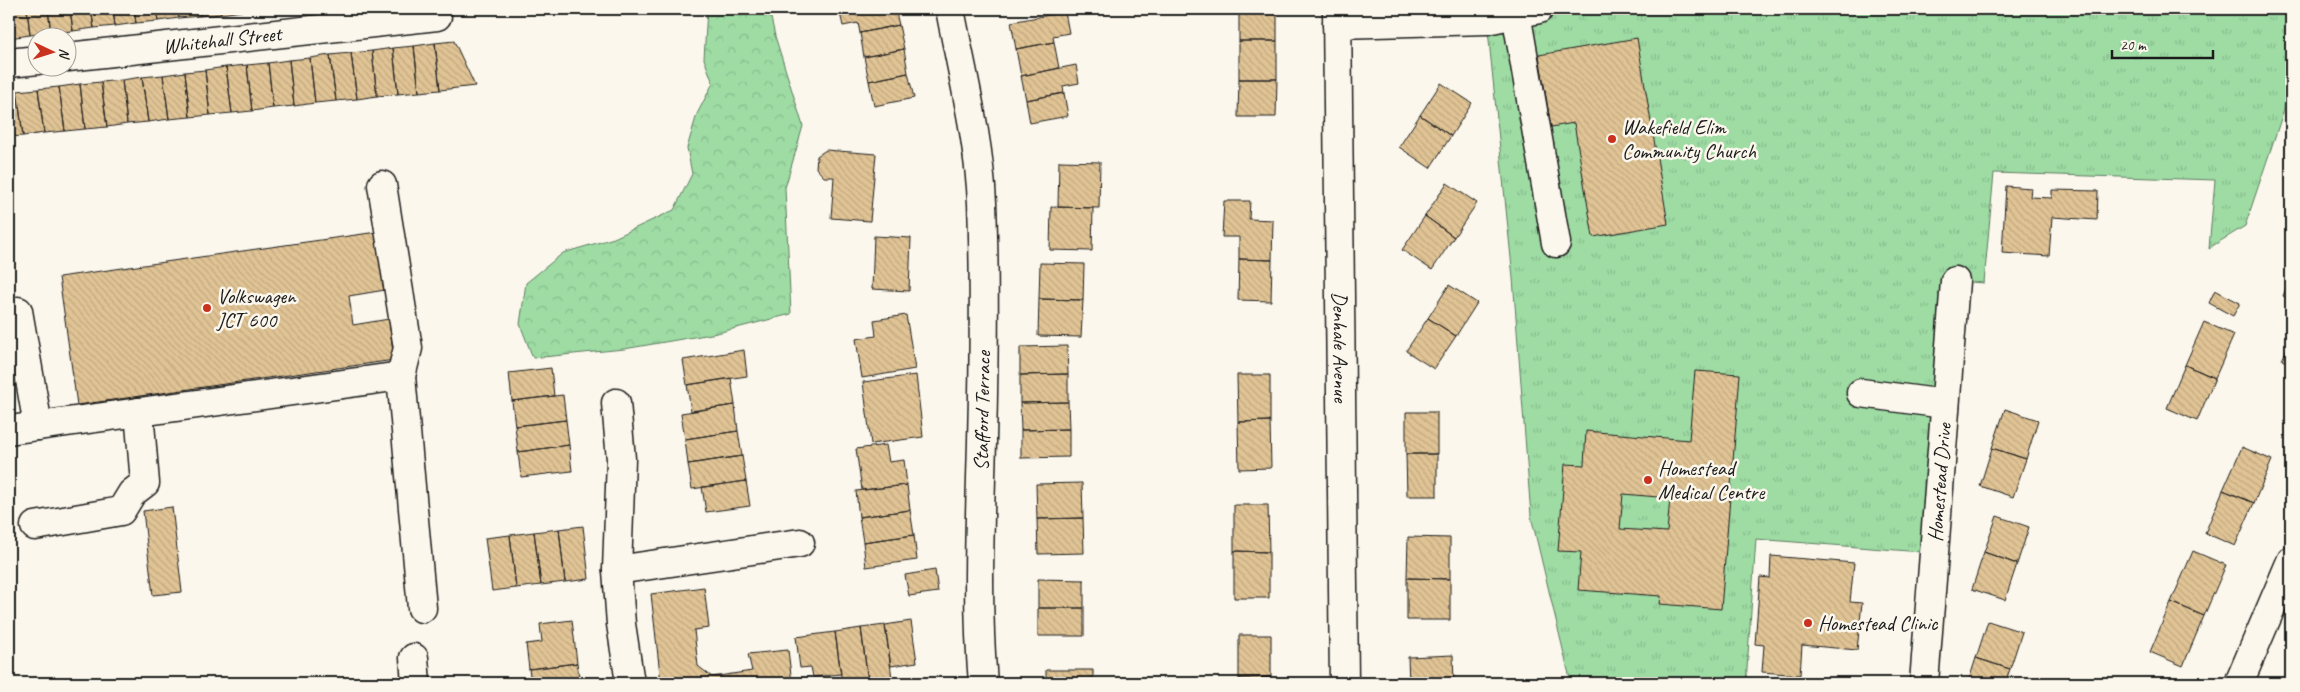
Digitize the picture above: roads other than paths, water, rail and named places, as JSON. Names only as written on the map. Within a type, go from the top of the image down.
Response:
[{"type":"street","name":"Stafford Terrace","points":[[950,9],[975,140],[982,201],[984,338],[979,530],[979,640],[983,683]]},
{"type":"street","points":[[1337,16],[1487,20],[1528,11],[1556,243]]},
{"type":"street","name":"Whitehall Street","points":[[78,56],[437,16]]},
{"type":"street","name":"Denhale Avenue","points":[[1337,16],[1344,683]]},
{"type":"street","points":[[9,63],[28,61]]},
{"type":"street","points":[[382,185],[408,348],[401,376],[422,608]]},
{"type":"street","name":"Homestead Drive","points":[[1924,683],[1955,281]]},
{"type":"street","points":[[18,311],[38,426]]},
{"type":"street","points":[[9,430],[401,376]]},
{"type":"street","points":[[1861,393],[1945,404]]},
{"type":"street","points":[[616,403],[621,460],[616,570],[630,680]]},
{"type":"street","points":[[35,526],[121,511],[132,493],[145,483],[139,412]]},
{"type":"street","points":[[616,570],[800,543]]},
{"type":"street","points":[[2239,683],[2291,561]]},
{"type":"place","name":"Wakefield Elim Community Church","points":[[1612,139]]},
{"type":"place","name":"Volkswagen JCT 600","points":[[207,308]]},
{"type":"place","name":"Homestead Medical Centre","points":[[1648,480]]},
{"type":"place","name":"Homestead Clinic","points":[[1808,623]]}]
